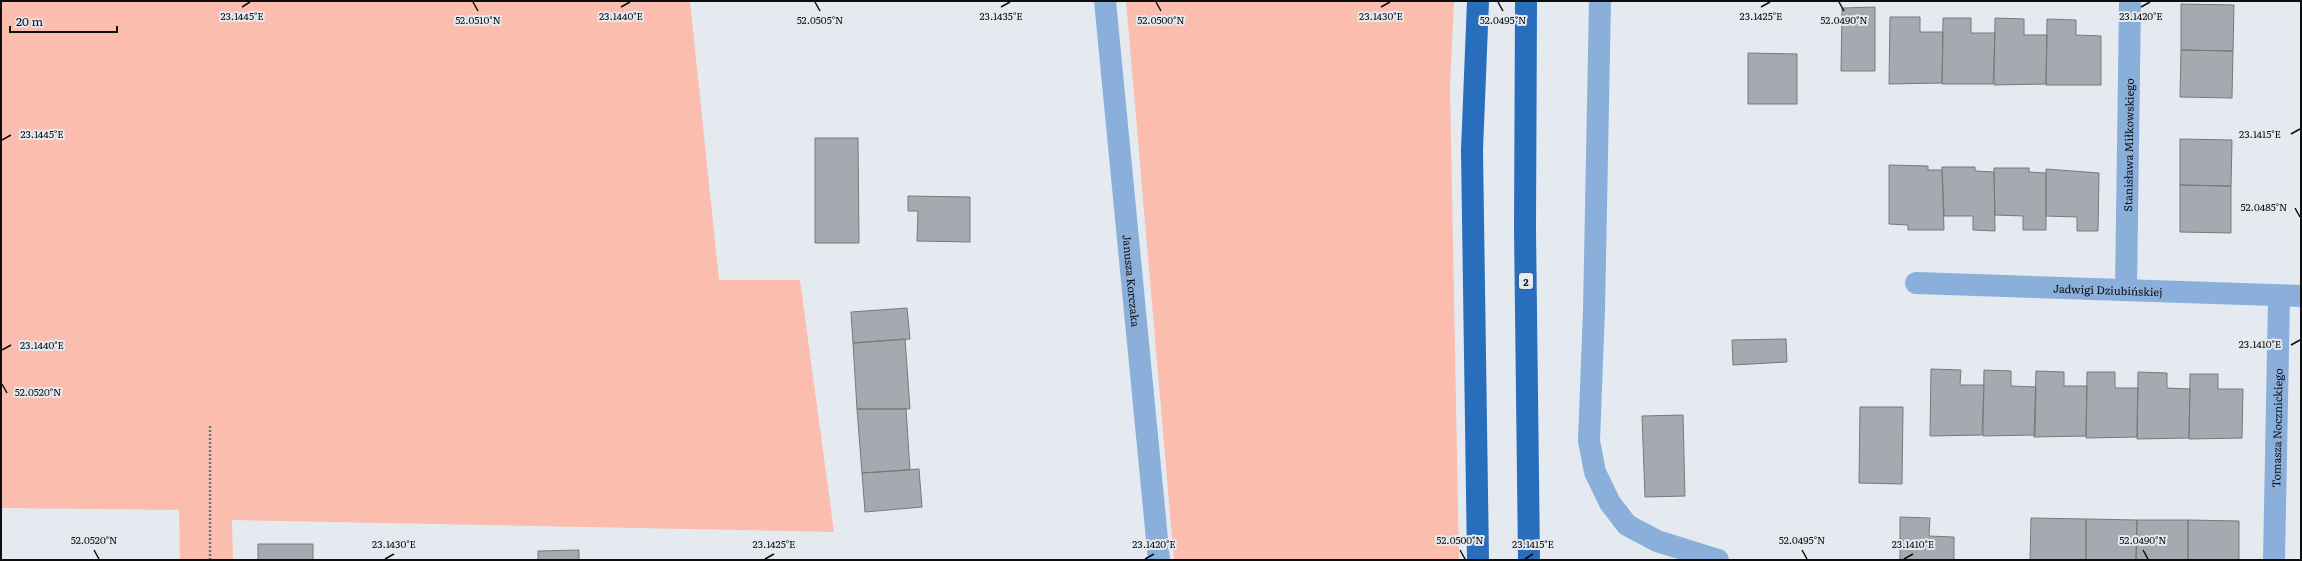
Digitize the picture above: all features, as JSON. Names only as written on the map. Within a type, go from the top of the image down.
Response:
[{"type":"highway","points":[[1478,1],[1472,150],[1478,560]]},
{"type":"highway","name":"2","points":[[1526,1],[1525,236],[1529,560]]},
{"type":"street","name":"Janusza Korczaka","points":[[1105,1],[1159,560]]},
{"type":"street","points":[[1600,1],[1594,310],[1589,441],[1595,472],[1610,503],[1627,525],[1656,541],[1718,560]]},
{"type":"street","name":"Stanisława Miłkowskiego","points":[[2126,290],[2130,1]]},
{"type":"street","name":"Jadwigi Dziubińskiej","points":[[1916,283],[2301,296]]},
{"type":"street","name":"Tomasza Nocznickiego","points":[[2274,560],[2279,296]]},
{"type":"path","points":[[210,426],[210,560]]},
{"type":"shaded area","points":[[1,1],[690,1],[719,280],[800,280],[834,532],[232,520],[233,560],[180,560],[179,510],[1,508]]},
{"type":"shaded area","points":[[1126,1],[1454,1],[1450,85],[1459,560],[1174,560]]},
{"type":"building","points":[[2181,4],[2234,5],[2233,51],[2181,50]]},
{"type":"building","points":[[1875,7],[1875,71],[1841,71],[1842,8]]},
{"type":"building","points":[[1890,17],[1920,17],[1920,32],[1943,32],[1942,83],[1889,84]]},
{"type":"building","points":[[1943,18],[1971,18],[1971,33],[1995,33],[1993,84],[1942,84]]},
{"type":"building","points":[[1995,18],[2024,19],[2024,35],[2047,35],[2046,84],[1994,85]]},
{"type":"building","points":[[2047,19],[2076,20],[2076,35],[2101,36],[2101,85],[2046,85]]},
{"type":"building","points":[[2181,50],[2233,51],[2232,98],[2180,97]]},
{"type":"building","points":[[1748,53],[1797,54],[1797,104],[1748,104]]},
{"type":"building","points":[[815,138],[858,138],[859,243],[815,243]]},
{"type":"building","points":[[2180,139],[2232,140],[2231,186],[2180,185]]},
{"type":"building","points":[[1889,165],[1928,166],[1928,170],[1942,170],[1944,230],[1908,230],[1908,225],[1889,224]]},
{"type":"building","points":[[1942,167],[1975,167],[1975,171],[1994,172],[1995,231],[1973,230],[1973,216],[1944,216]]},
{"type":"building","points":[[1994,168],[2029,168],[2029,172],[2046,173],[2046,230],[2023,230],[2023,216],[1995,215]]},
{"type":"building","points":[[2046,169],[2099,173],[2098,231],[2077,231],[2077,217],[2046,216]]},
{"type":"building","points":[[2180,185],[2231,186],[2231,233],[2180,232]]},
{"type":"building","points":[[908,196],[970,197],[970,242],[917,241],[918,211],[908,211]]},
{"type":"building","points":[[907,308],[910,339],[853,343],[851,312]]},
{"type":"building","points":[[905,339],[910,409],[857,409],[853,343]]},
{"type":"building","points":[[1786,339],[1787,362],[1733,365],[1732,340]]},
{"type":"building","points":[[1931,369],[1961,370],[1960,385],[1984,385],[1982,435],[1930,436]]},
{"type":"building","points":[[1984,370],[2011,371],[2011,386],[2036,387],[2035,435],[1983,436]]},
{"type":"building","points":[[2036,371],[2064,372],[2064,386],[2087,386],[2086,436],[2034,437]]},
{"type":"building","points":[[2087,372],[2115,372],[2115,388],[2138,388],[2137,437],[2086,438]]},
{"type":"building","points":[[2138,372],[2167,373],[2167,388],[2190,389],[2189,438],[2137,439]]},
{"type":"building","points":[[2190,374],[2218,374],[2218,389],[2243,389],[2242,438],[2189,439]]},
{"type":"building","points":[[1860,407],[1903,407],[1902,484],[1859,483]]},
{"type":"building","points":[[857,409],[906,409],[910,470],[862,473]]},
{"type":"building","points":[[1683,415],[1685,496],[1645,497],[1642,416]]},
{"type":"building","points":[[919,469],[922,507],[865,512],[862,473]]},
{"type":"building","points":[[1900,517],[1930,518],[1929,536],[1954,537],[1954,560],[1900,560]]},
{"type":"building","points":[[2031,518],[2086,519],[2086,560],[2030,560]]},
{"type":"building","points":[[2086,519],[2137,520],[2136,560],[2086,560]]},
{"type":"building","points":[[2137,520],[2188,520],[2188,560],[2136,560]]},
{"type":"building","points":[[2188,520],[2239,521],[2239,560],[2188,560]]},
{"type":"building","points":[[258,544],[313,544],[313,560],[258,560]]},
{"type":"building","points":[[579,550],[579,560],[538,560],[538,551]]}]
